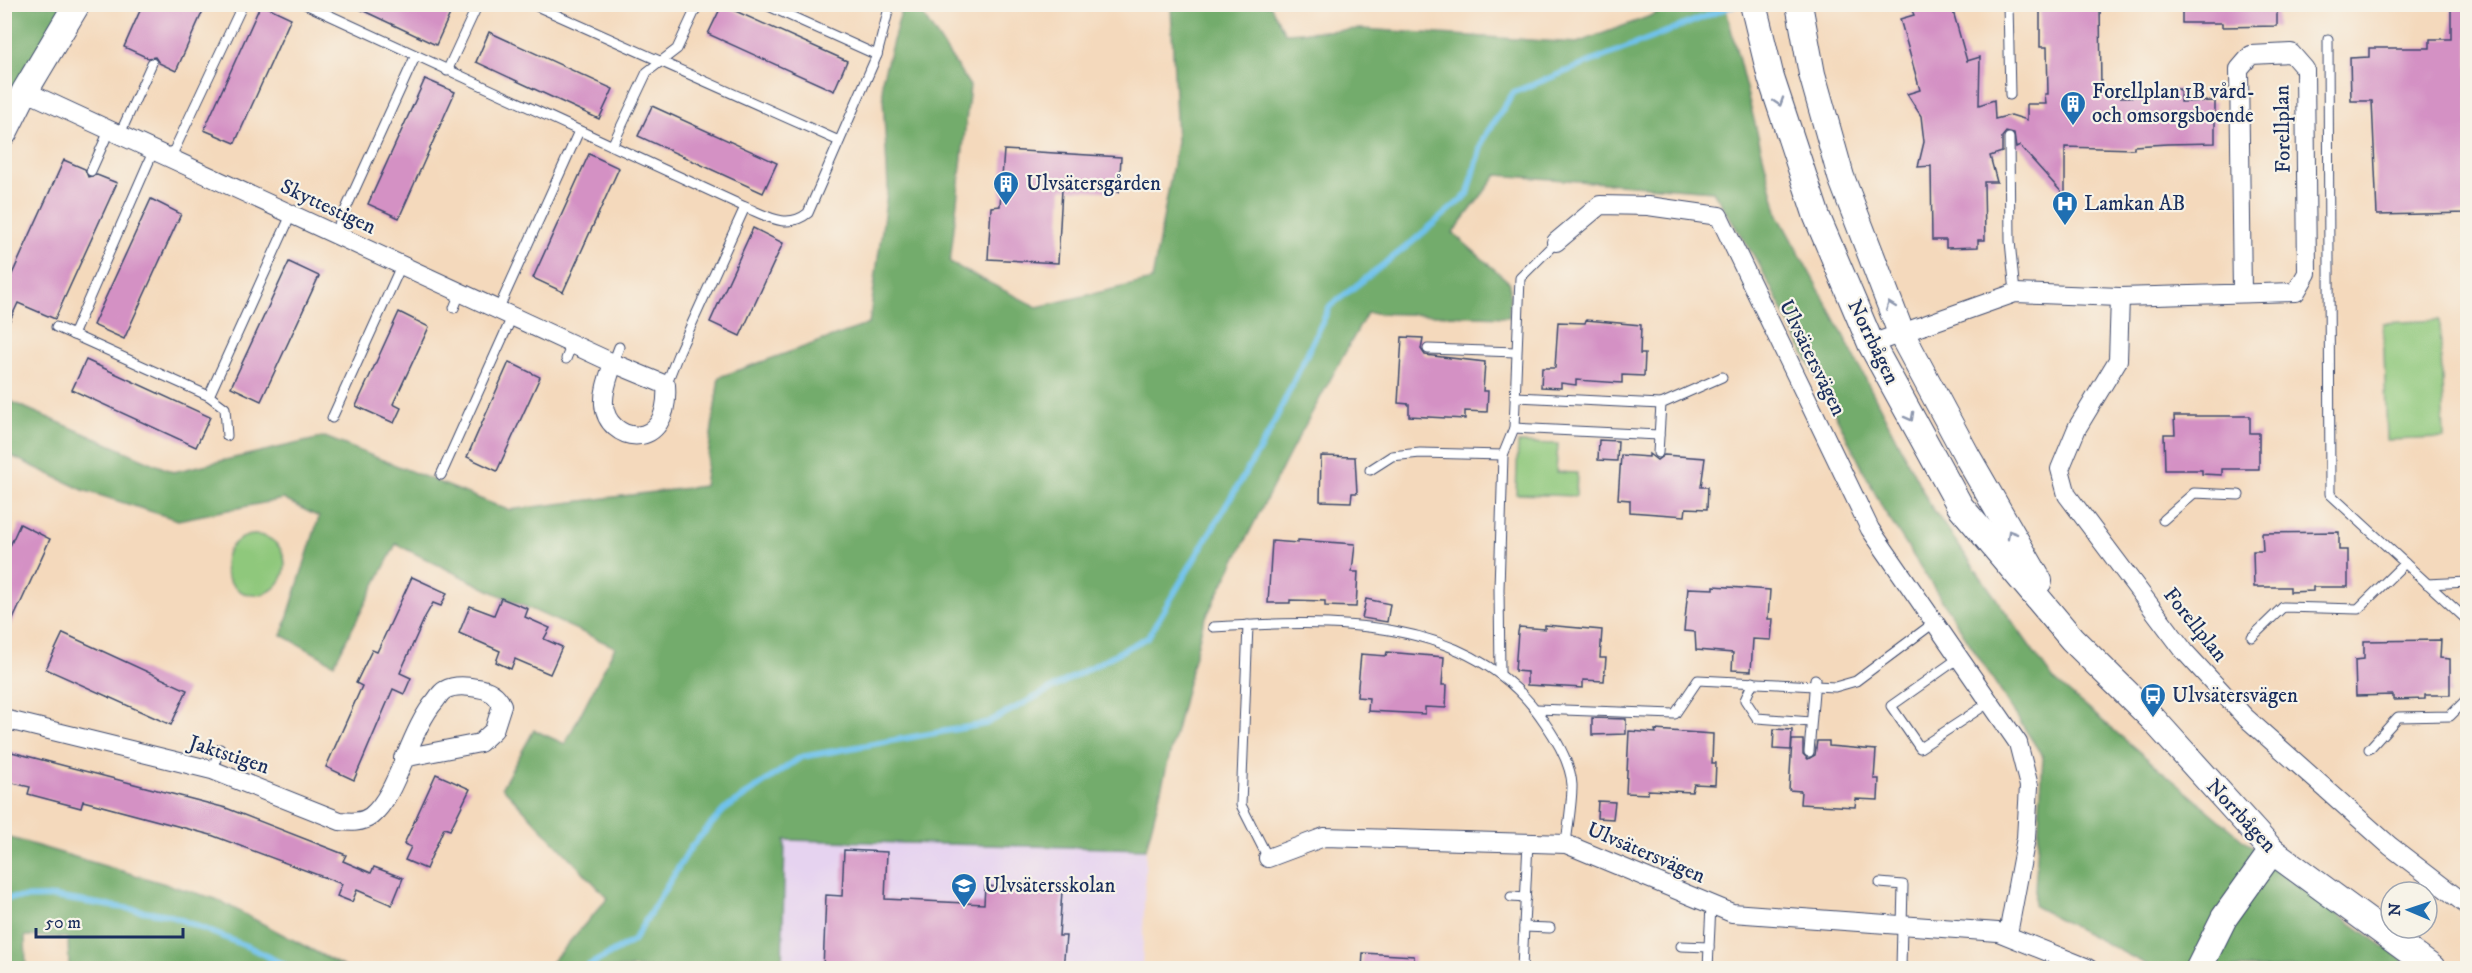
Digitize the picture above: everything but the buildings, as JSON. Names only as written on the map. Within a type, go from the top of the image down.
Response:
[{"type":"street","points":[[4,133],[25,91],[77,4]]},
{"type":"street","name":"Norrbågen","points":[[1753,4],[1763,46],[1817,217],[1870,344],[1960,506],[2072,639],[2153,719],[2272,851],[2432,969]]},
{"type":"street","name":"Norrbågen","points":[[1801,14],[1812,74],[1841,177],[1901,333],[1966,456],[2072,639]]},
{"type":"street","name":"Forellplan","points":[[1870,344],[2015,292],[2120,297],[2296,292],[2307,273],[2305,69],[2291,53],[2251,55],[2239,69],[2242,292]]},
{"type":"street","name":"Skyttestigen","points":[[25,91],[401,266],[457,300],[505,313],[569,351],[616,355],[666,385]]},
{"type":"street","name":"Ulvsätersvägen","points":[[1556,242],[1600,205],[1648,206],[1719,216],[1870,529],[2018,743],[2029,786],[2026,838],[2008,934]]},
{"type":"street","name":"Forellplan","points":[[2120,297],[2118,360],[2077,428],[2060,469],[2067,495],[2185,652],[2245,717],[2390,846],[2468,906]]},
{"type":"street","points":[[616,355],[604,406],[608,420],[619,429],[632,436],[646,435],[658,428],[668,406],[666,385]]},
{"type":"street","name":"Jaktstigen","points":[[4,719],[212,770],[340,821],[353,822],[371,816],[392,788],[404,758],[428,708],[444,690],[461,686],[471,687],[498,696],[502,705],[494,730],[480,743],[404,758]]},
{"type":"street","name":"Ulvsätersvägen","points":[[1268,858],[1324,837],[1528,841],[1566,844],[1732,913],[2008,934],[2061,963],[2088,969]]},
{"type":"street","points":[[2199,969],[2224,918],[2272,851]]},
{"type":"lane","points":[[170,159],[243,4]]},
{"type":"lane","points":[[305,4],[416,57],[745,207],[783,222],[798,221],[808,213],[877,55],[890,4]]},
{"type":"lane","points":[[447,71],[478,4]]},
{"type":"lane","points":[[532,4],[839,141]]},
{"type":"lane","points":[[612,146],[647,72],[677,50],[698,4]]},
{"type":"lane","points":[[764,4],[877,55]]},
{"type":"lane","points":[[2008,4],[2010,94]]},
{"type":"lane","points":[[2328,39],[2330,494],[2468,621]]},
{"type":"lane","points":[[334,235],[416,57]]},
{"type":"lane","points":[[91,171],[114,134],[152,63]]},
{"type":"lane","points":[[441,475],[579,130]]},
{"type":"lane","points":[[2009,138],[2010,241],[2015,292]]},
{"type":"lane","points":[[73,335],[153,152]]},
{"type":"lane","points":[[666,385],[745,207]]},
{"type":"lane","points":[[209,396],[291,215]]},
{"type":"lane","points":[[1500,674],[1499,589],[1503,455],[1514,428],[1520,278],[1556,242]]},
{"type":"lane","points":[[332,418],[401,266]]},
{"type":"lane","points":[[56,327],[209,396],[225,408],[226,436]]},
{"type":"lane","points":[[1428,348],[1516,352]]},
{"type":"lane","points":[[1515,396],[1661,404],[1722,377]]},
{"type":"lane","points":[[1658,453],[1661,404]]},
{"type":"lane","points":[[1514,428],[1659,435]]},
{"type":"lane","points":[[1370,470],[1392,456],[1420,453],[1503,455]]},
{"type":"lane","points":[[2163,520],[2194,493],[2239,495]]},
{"type":"lane","points":[[2252,637],[2283,607],[2358,609],[2405,563]]},
{"type":"lane","points":[[2427,584],[2468,582]]},
{"type":"lane","points":[[1213,627],[1293,622],[1411,633],[1468,653],[1500,674],[1536,709],[1557,741],[1572,783],[1566,844]]},
{"type":"lane","points":[[1536,709],[1675,714],[1698,680],[1814,682],[1835,687],[1856,681],[1935,622]]},
{"type":"lane","points":[[1248,625],[1241,805],[1268,858]]},
{"type":"lane","points":[[1959,658],[1891,706],[1920,748],[1990,702]]},
{"type":"lane","points":[[1753,682],[1745,700],[1757,718],[1811,722]]},
{"type":"lane","points":[[1809,752],[1814,682]]},
{"type":"lane","points":[[2369,750],[2398,717],[2450,716],[2468,698]]},
{"type":"lane","points":[[212,770],[220,749]]},
{"type":"lane","points":[[1522,969],[1528,841]]},
{"type":"lane","points":[[1880,883],[1903,885],[1901,969]]},
{"type":"lane","points":[[1511,897],[1526,898]]},
{"type":"lane","points":[[1708,969],[1711,905]]},
{"type":"lane","points":[[1524,927],[1550,928]]},
{"type":"lane","points":[[1681,946],[1709,946]]},
{"type":"shaded area","name":"Ulvsätersskolan","points":[[785,840],[1146,849],[1142,968],[782,968]]},
{"type":"green space","points":[[5,5],[87,5],[5,143]]},
{"type":"green space","points":[[903,5],[916,5],[970,86],[950,263],[1037,307],[1152,280],[1177,142],[1171,5],[1270,5],[1285,33],[1362,29],[1577,43],[1656,14],[1657,5],[1725,5],[1778,215],[1835,319],[1930,505],[2053,679],[2279,870],[2273,868],[2414,968],[2153,968],[2034,906],[2043,757],[1883,509],[1759,264],[1713,191],[1497,175],[1453,233],[1510,283],[1509,317],[1367,313],[1292,449],[1203,623],[1146,849],[785,840],[782,968],[536,968],[549,965],[608,898],[502,787],[534,730],[565,744],[615,647],[493,592],[396,544],[334,664],[282,635],[319,517],[283,499],[178,520],[83,490],[5,453],[5,399],[173,472],[325,437],[508,510],[704,486],[719,377],[869,324],[888,186],[882,80]]},
{"type":"green space","points":[[2440,320],[2444,438],[2387,440],[2383,323]]},
{"type":"green space","points":[[1518,443],[1558,444],[1556,472],[1577,473],[1576,496],[1516,494]]},
{"type":"green space","points":[[255,535],[272,540],[280,548],[285,565],[280,582],[272,590],[255,595],[238,590],[230,582],[225,565],[230,548],[238,540]]},
{"type":"green space","points":[[4,836],[216,899],[346,968],[69,968],[68,938],[25,936],[26,968],[5,968]]},
{"type":"waterway","points":[[584,968],[633,941],[691,847],[724,810],[801,757],[985,724],[1148,637],[1268,435],[1330,306],[1411,243],[1468,194],[1483,139],[1514,92],[1737,4]]},
{"type":"waterway","points":[[4,898],[54,897],[169,915],[251,948],[290,968]]},
{"type":"place","name":"Forellplan 1B vård- och omsorgsboende","points":[[2073,127]]},
{"type":"place","name":"Ulvsätersgården","points":[[1006,207]]},
{"type":"place","name":"Lamkan AB","points":[[2065,227]]},
{"type":"place","name":"Ulvsätersvägen","points":[[2153,719]]},
{"type":"place","name":"Ulvsätersskolan","points":[[964,909]]}]
